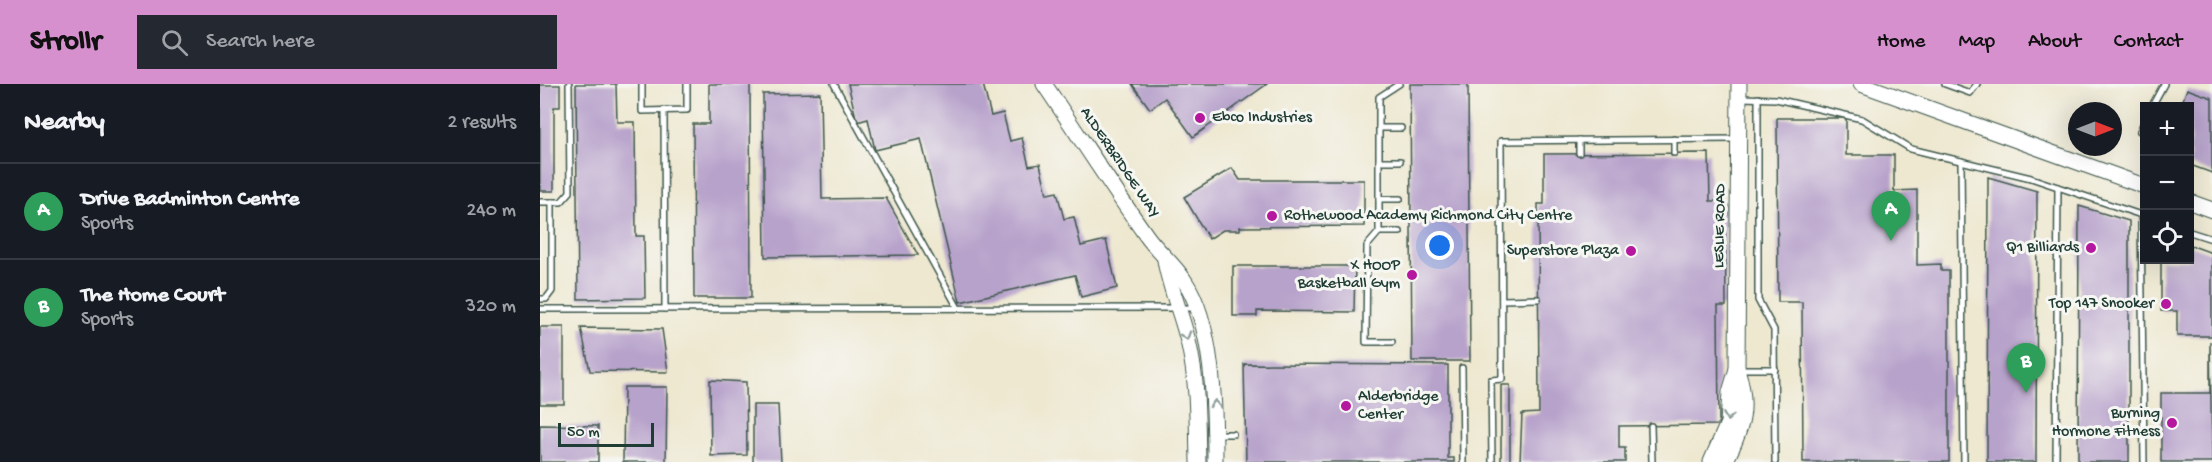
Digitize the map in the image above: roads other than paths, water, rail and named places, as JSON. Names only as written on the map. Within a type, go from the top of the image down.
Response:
[{"type":"street","name":"ALDERBRIDGE WAY","points":[[1044,84],[1146,237],[1185,280],[1197,308],[1209,351],[1215,392],[1215,462]]},
{"type":"street","points":[[1861,84],[1874,86],[2140,184]]},
{"type":"street","name":"LESLIE ROAD","points":[[1725,462],[1742,425],[1744,391],[1737,369],[1735,298],[1739,91]]},
{"type":"street","points":[[2194,203],[2212,210]]},
{"type":"street","name":"ALDERBRIDGE WAY","points":[[1165,260],[1169,285],[1190,349],[1196,384],[1198,462]]},
{"type":"street","name":"LESLIE ROAD","points":[[1711,462],[1728,423],[1730,392],[1737,369]]},
{"type":"lane","points":[[540,202],[561,202],[570,192],[569,84]]},
{"type":"lane","points":[[642,84],[642,111],[687,110],[687,84]]},
{"type":"lane","points":[[834,84],[958,308]]},
{"type":"lane","points":[[1392,342],[1366,342],[1367,246],[1379,232],[1379,97],[1399,84]]},
{"type":"lane","points":[[1945,84],[1970,93],[1977,84]]},
{"type":"lane","points":[[2154,102],[2164,84]]},
{"type":"lane","points":[[1739,91],[1758,98],[1776,99],[1862,119],[1911,149],[2058,187],[2140,215]]},
{"type":"lane","points":[[1758,98],[1758,300],[1774,330],[1775,462]]},
{"type":"lane","points":[[664,110],[665,309]]},
{"type":"lane","points":[[1379,128],[1401,128]]},
{"type":"lane","points":[[1674,139],[1674,153]]},
{"type":"lane","points":[[1492,462],[1491,380],[1502,379],[1501,141],[1739,139]]},
{"type":"lane","points":[[1579,140],[1579,153]]},
{"type":"lane","points":[[1379,161],[1400,161]]},
{"type":"lane","points":[[1961,161],[1964,462]]},
{"type":"lane","points":[[2056,462],[2058,187]]},
{"type":"lane","points":[[1379,199],[1400,199]]},
{"type":"lane","points":[[540,299],[546,299],[552,291],[552,202]]},
{"type":"lane","points":[[1379,232],[1400,232]]},
{"type":"lane","points":[[2194,233],[2212,239]]},
{"type":"lane","points":[[2143,264],[2144,462]]},
{"type":"lane","points":[[1502,300],[1538,299]]},
{"type":"lane","points":[[540,309],[1197,308]]},
{"type":"lane","points":[[1462,368],[1463,462]]},
{"type":"lane","points":[[1737,369],[1775,369]]},
{"type":"lane","points":[[1651,426],[1652,462]]},
{"type":"lane","points":[[1215,434],[1233,434]]},
{"type":"place","name":"Ebco Industries","points":[[1200,118]]},
{"type":"place","name":"Rothewood Academy Richmond City Centre","points":[[1272,216]]},
{"type":"place","name":"Drive Badminton Centre","points":[[1891,241]]},
{"type":"place","name":"Q1 Billiards","points":[[2091,248]]},
{"type":"place","name":"Superstore Plaza","points":[[1631,251]]},
{"type":"place","name":"X HOOP Basketball Gym","points":[[1412,275]]},
{"type":"place","name":"Top 147 Snooker","points":[[2166,304]]},
{"type":"place","name":"The Home Court","points":[[2026,393]]},
{"type":"place","name":"Alderbridge Center","points":[[1346,406]]},
{"type":"place","name":"Burning Hormone Fitness","points":[[2172,423]]}]
